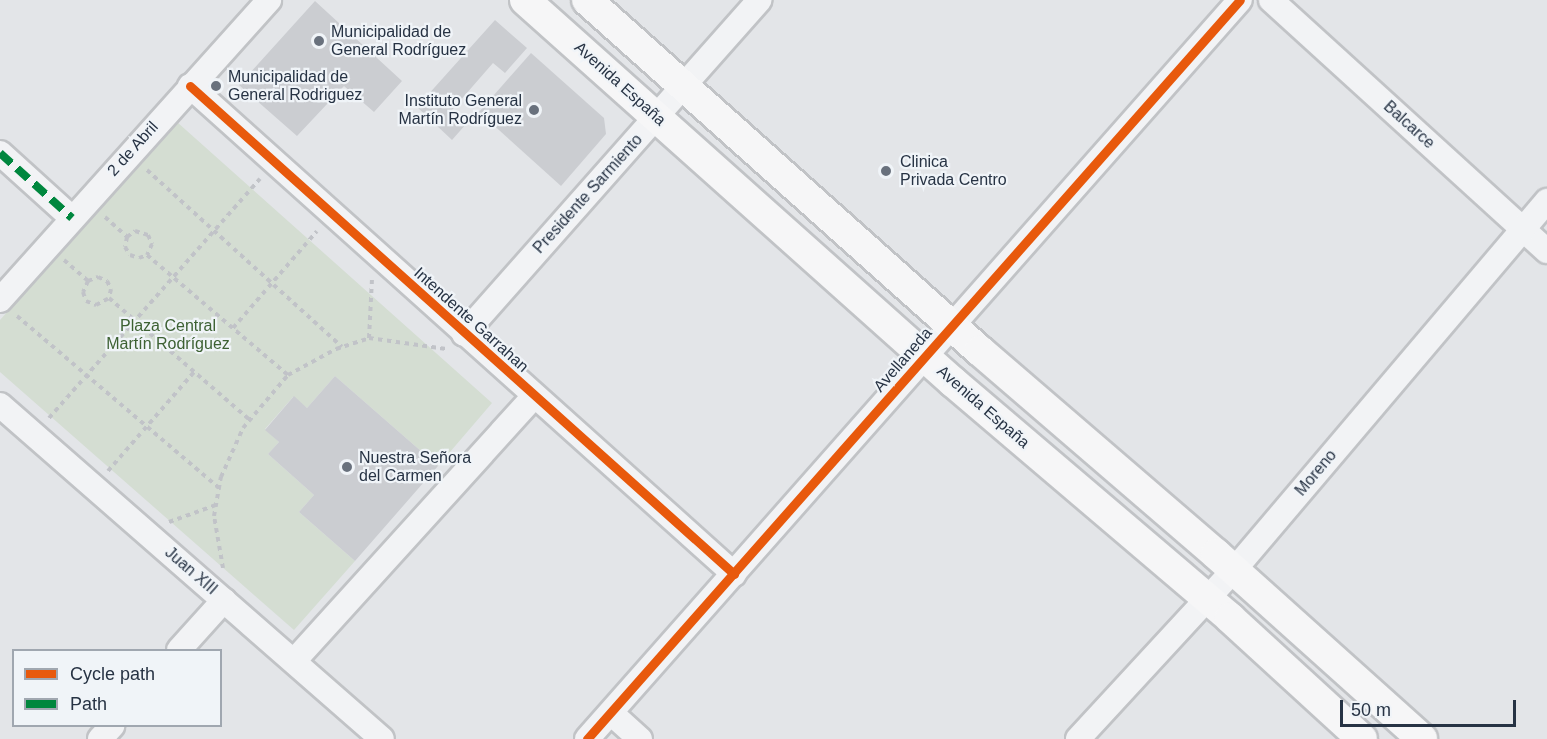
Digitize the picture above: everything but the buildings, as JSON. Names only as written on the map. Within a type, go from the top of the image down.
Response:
[{"type":"main road","name":"Avenida España","points":[[525,0],[926,357],[1208,600],[1362,739]]},
{"type":"main road","points":[[587,0],[952,326],[1234,570],[1422,739]]},
{"type":"street","name":"2 de Abril","points":[[4,305],[47,245],[269,0]]},
{"type":"street","name":"Presidente Sarmiento","points":[[464,334],[760,0]]},
{"type":"street","name":"Avellaneda","points":[[587,739],[1240,0]]},
{"type":"street","name":"Balcarce","points":[[1271,0],[1547,251]]},
{"type":"street","name":"Intendente Garrahan","points":[[190,86],[734,574]]},
{"type":"street","points":[[0,153],[79,210]]},
{"type":"street","name":"Moreno","points":[[1078,739],[1208,600],[1547,201]]},
{"type":"street","points":[[294,661],[534,396]]},
{"type":"street","name":"Juan XIII","points":[[0,405],[382,739]]},
{"type":"street","points":[[181,649],[224,600]]},
{"type":"street","points":[[610,713],[640,739]]},
{"type":"street","points":[[100,739],[111,727]]},
{"type":"path","points":[[129,154],[342,347]]},
{"type":"path","points":[[34,435],[275,163]]},
{"type":"path","points":[[79,210],[127,237]]},
{"type":"path","points":[[232,328],[332,214]]},
{"type":"path","points":[[135,231],[148,235],[152,244],[147,255],[139,258],[130,255],[125,247],[127,237],[135,231]]},
{"type":"path","points":[[47,245],[88,281]]},
{"type":"path","points":[[369,338],[373,252]]},
{"type":"path","points":[[147,255],[288,375]]},
{"type":"path","points":[[98,277],[107,281],[111,290],[109,298],[96,305],[86,301],[83,292],[88,281],[98,277]]},
{"type":"path","points":[[109,298],[250,420]]},
{"type":"path","points":[[4,305],[219,489]]},
{"type":"path","points":[[224,600],[231,590],[221,560],[214,516],[221,477],[243,428],[288,375],[342,347],[369,338],[450,349],[464,334]]},
{"type":"path","points":[[94,487],[194,372]]},
{"type":"path","points":[[145,531],[216,504]]},
{"type":"green space","name":"Plaza Central Martín Rodríguez","points":[[177,122],[492,403],[438,466],[335,376],[307,408],[293,397],[265,429],[279,442],[268,454],[314,495],[299,512],[355,561],[294,630],[0,372],[0,320]]},
{"type":"marked path","points":[[0,153],[72,218]]},
{"type":"cycle path","points":[[587,739],[1240,0]]},
{"type":"cycle path","points":[[190,86],[734,574]]},
{"type":"place","name":"Municipalidad de General Rodríguez","points":[[319,41]]},
{"type":"place","name":"Municipalidad de General Rodriguez","points":[[216,86]]},
{"type":"place","name":"Instituto General Martín Rodríguez","points":[[534,110]]},
{"type":"place","name":"Clinica Privada Centro","points":[[886,171]]},
{"type":"place","name":"Nuestra Señora del Carmen","points":[[347,467]]}]
